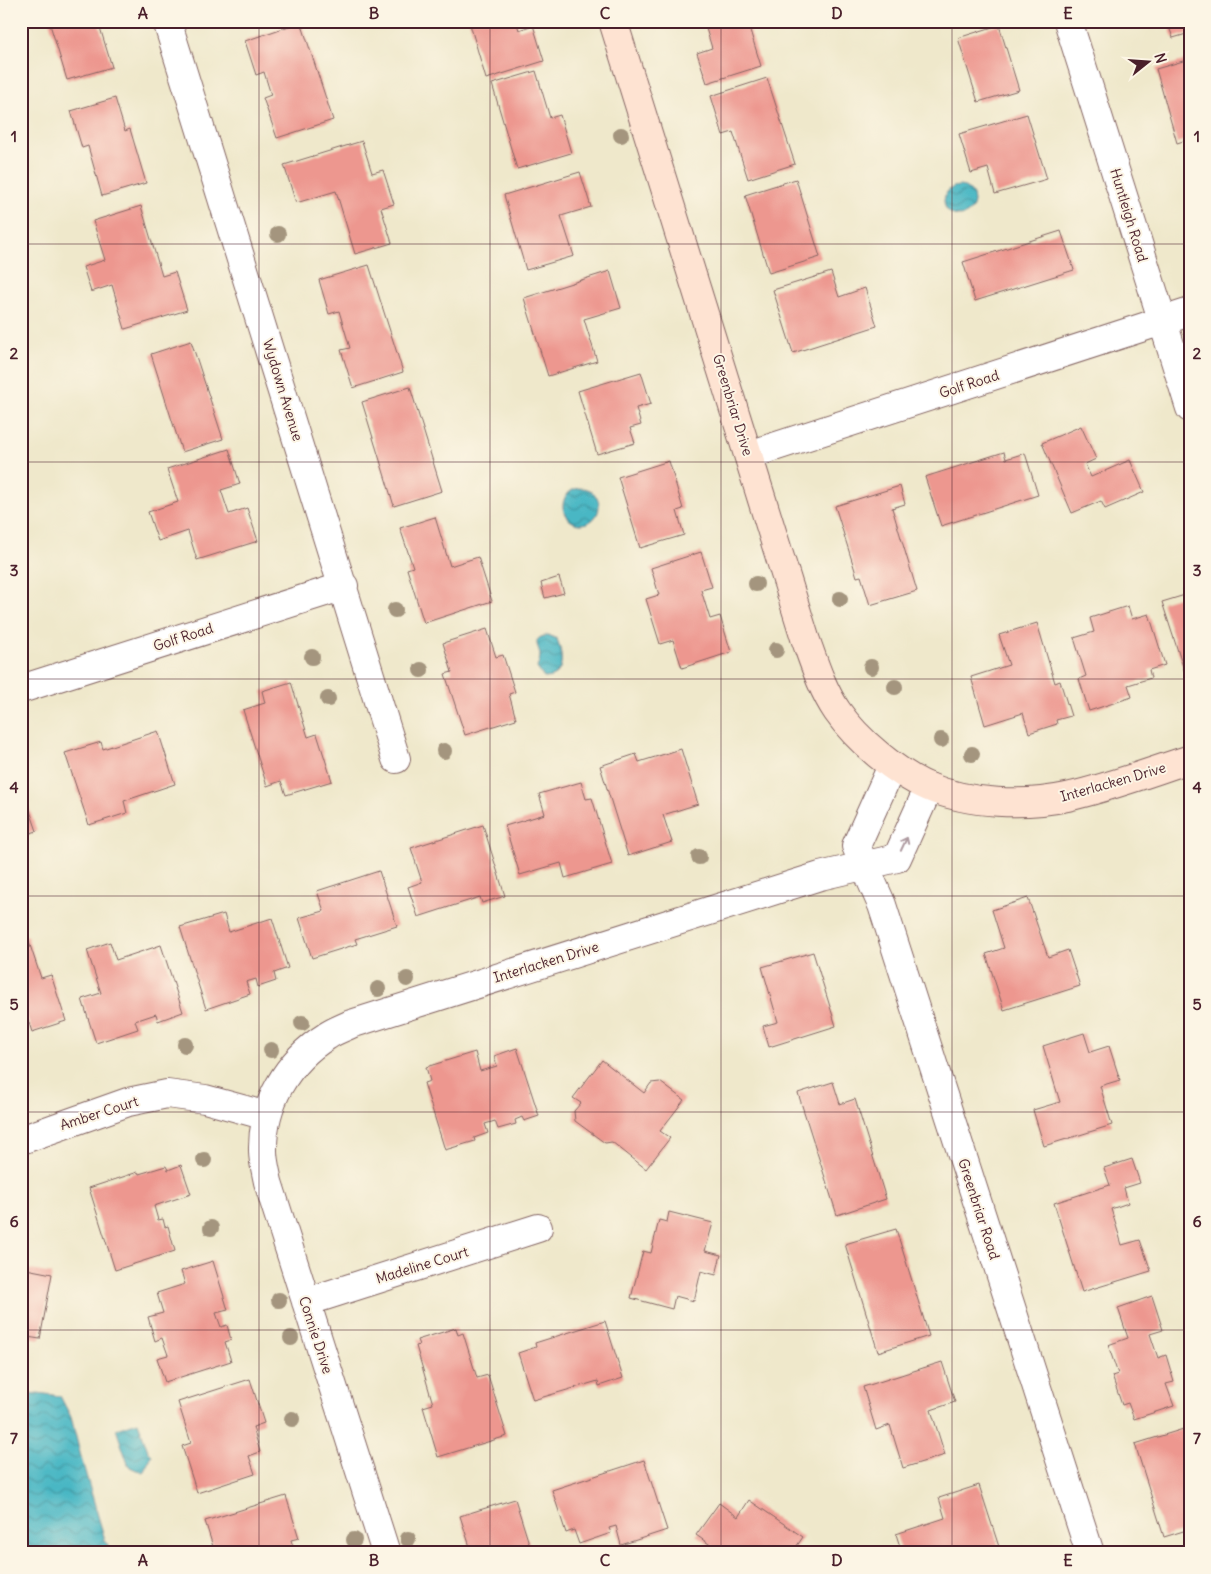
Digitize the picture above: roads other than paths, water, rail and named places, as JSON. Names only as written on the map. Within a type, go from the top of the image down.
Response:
[{"type":"street","name":"Wydown Avenue","points":[[168,21],[396,759]]},
{"type":"street","name":"Greenbriar Drive","points":[[613,21],[818,676],[838,711],[865,743],[892,766]]},
{"type":"street","name":"Huntleigh Road","points":[[1068,21],[1190,408]]},
{"type":"street","name":"Golf Road","points":[[748,455],[1190,312]]},
{"type":"street","name":"Golf Road","points":[[21,689],[344,586]]},
{"type":"street","name":"Interlacken Drive","points":[[892,766],[929,788],[969,799],[1038,802],[1067,797],[1190,759]]},
{"type":"street","name":"Greenbriar Road","points":[[892,766],[856,846],[882,905],[1090,1553]]},
{"type":"street","points":[[865,866],[897,858],[929,788]]},
{"type":"street","name":"Interlacken Drive","points":[[267,1116],[284,1077],[305,1052],[328,1035],[351,1024],[811,879],[865,866]]},
{"type":"street","name":"Amber Court","points":[[21,1140],[128,1102],[167,1094],[205,1099],[267,1116]]},
{"type":"street","name":"Connie Drive","points":[[267,1116],[263,1135],[263,1154],[268,1182],[386,1553]]},
{"type":"street","name":"Madeline Court","points":[[306,1302],[538,1228]]},
{"type":"water","points":[[959,186],[970,190],[974,201],[970,212],[959,216],[948,212],[944,201],[948,190]]},
{"type":"water","points":[[581,488],[588,489],[594,493],[598,499],[598,513],[594,519],[588,523],[581,524],[574,523],[568,519],[564,513],[563,506],[564,499],[568,493],[574,489]]},
{"type":"water","points":[[548,635],[557,639],[561,651],[561,664],[556,674],[544,678],[537,668],[540,652],[537,641]]},
{"type":"water","points":[[38,1393],[60,1396],[71,1417],[105,1540],[112,1553],[21,1553],[21,1395]]},
{"type":"water","points":[[138,1422],[148,1451],[152,1455],[143,1473],[130,1467],[128,1464],[116,1429]]}]
